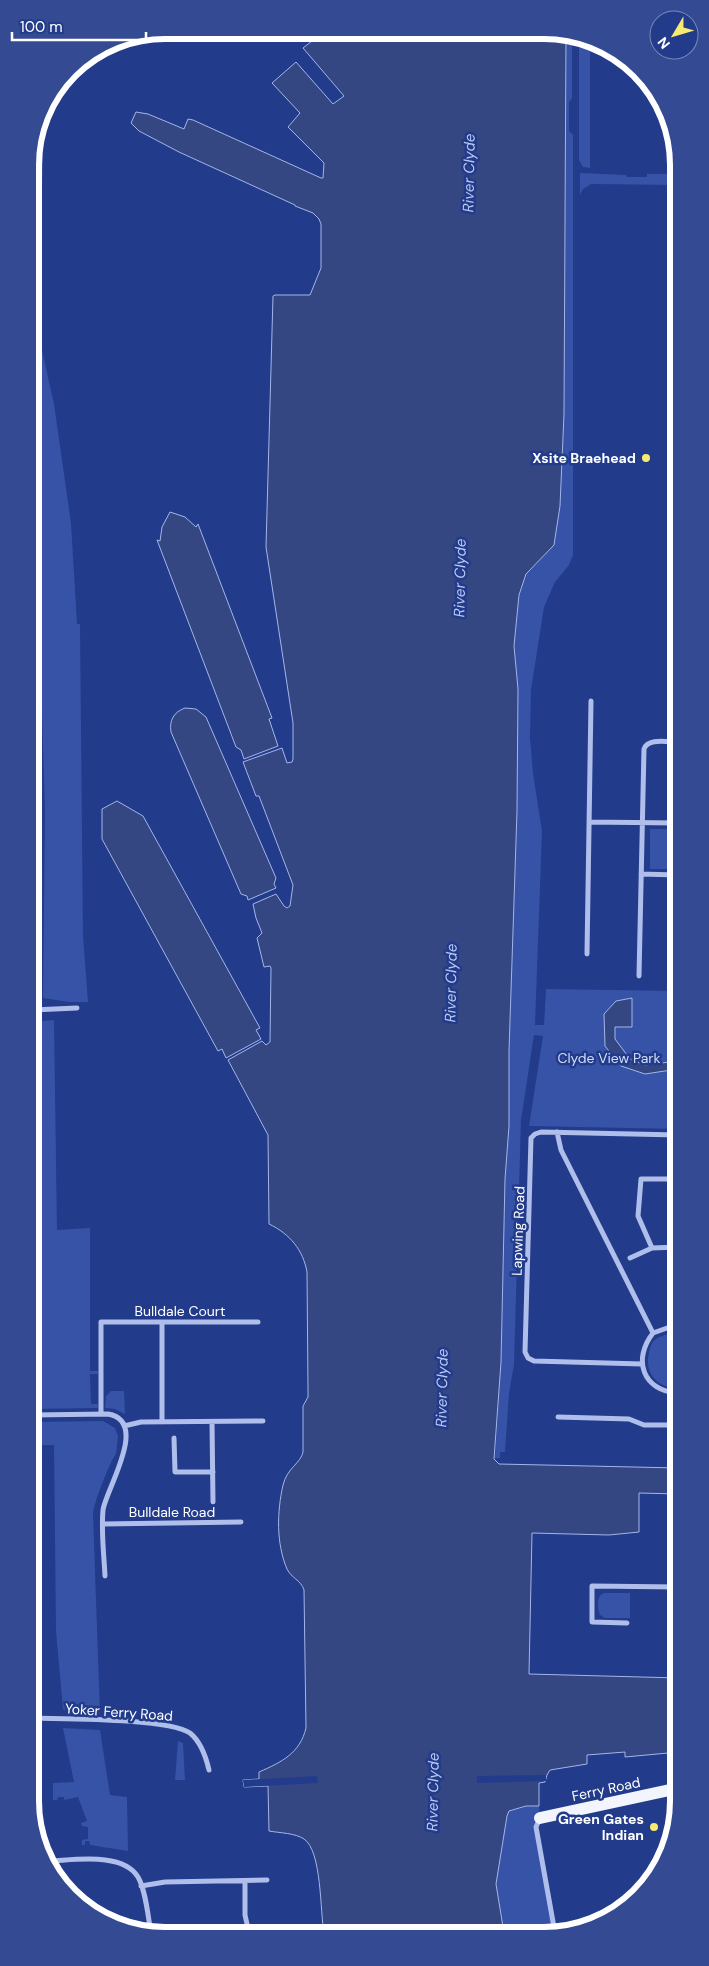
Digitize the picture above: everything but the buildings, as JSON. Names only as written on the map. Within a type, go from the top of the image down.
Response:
[{"type":"main road","name":"Ferry Road","points":[[540,1818],[670,1790]]},
{"type":"street","points":[[587,954],[591,702]]},
{"type":"street","points":[[639,976],[645,746],[650,742],[670,742]]},
{"type":"street","points":[[589,822],[670,823]]},
{"type":"street","points":[[642,874],[670,875]]},
{"type":"street","points":[[39,1010],[77,1008]]},
{"type":"street","name":"Lapwing Road","points":[[642,1364],[534,1361],[528,1358],[525,1352],[531,1138],[537,1132],[670,1135]]},
{"type":"street","points":[[557,1132],[560,1149],[653,1333]]},
{"type":"street","points":[[652,1248],[638,1216],[640,1179],[670,1179]]},
{"type":"street","points":[[630,1258],[652,1248],[670,1247]]},
{"type":"street","name":"Bulldale Court","points":[[101,1414],[101,1322],[258,1322]]},
{"type":"street","points":[[162,1322],[162,1422]]},
{"type":"street","points":[[670,1327],[653,1333],[644,1352],[642,1364],[649,1381],[654,1386],[670,1392]]},
{"type":"street","points":[[39,1416],[113,1415],[124,1426],[125,1437],[121,1462],[105,1502],[103,1524],[104,1576]]},
{"type":"street","points":[[558,1417],[629,1418],[644,1425],[670,1425]]},
{"type":"street","points":[[124,1426],[140,1422],[263,1422]]},
{"type":"street","points":[[212,1422],[213,1502]]},
{"type":"street","points":[[174,1438],[175,1472],[213,1472]]},
{"type":"street","name":"Bulldale Road","points":[[103,1524],[241,1522]]},
{"type":"street","points":[[627,1623],[592,1622],[592,1586],[670,1587]]},
{"type":"street","name":"Yoker Ferry Road","points":[[39,1718],[126,1722],[178,1727],[191,1734],[197,1741],[205,1755],[210,1770]]},
{"type":"street","points":[[540,1818],[536,1827],[554,1927]]},
{"type":"street","points":[[54,1861],[91,1860],[119,1862],[128,1866],[134,1872],[141,1886],[150,1926]]},
{"type":"street","points":[[141,1886],[165,1882],[267,1880]]},
{"type":"street","points":[[245,1881],[245,1915],[248,1927]]},
{"type":"green space","name":"Clyde View Park","points":[[566,41],[572,42],[572,98],[569,102],[569,131],[573,135],[573,555],[569,565],[555,582],[544,607],[531,690],[530,738],[533,773],[542,831],[535,1025],[544,1025],[546,989],[670,991],[670,1129],[529,1126],[543,1036],[534,1035],[521,1120],[514,1365],[509,1393],[505,1452],[500,1452],[500,1458],[495,1458],[501,1362],[517,811],[518,689],[514,646],[519,595],[526,574],[554,545],[560,506],[564,414]]},
{"type":"green space","points":[[579,44],[590,47],[590,168],[583,167],[579,160]]},
{"type":"green space","points":[[580,173],[626,175],[627,177],[647,177],[647,174],[670,174],[670,185],[591,184],[583,189],[580,195]]},
{"type":"green space","points":[[39,337],[54,404],[71,523],[77,624],[80,624],[83,936],[88,1002],[69,1002],[43,998],[45,813],[39,614]]},
{"type":"green space","points":[[650,829],[670,829],[670,869],[650,869]]},
{"type":"green space","points":[[54,1020],[57,1230],[90,1228],[90,1371],[98,1371],[98,1374],[90,1374],[91,1404],[98,1404],[98,1408],[39,1409],[39,1021]]},
{"type":"green space","points":[[670,1334],[670,1387],[658,1382],[650,1373],[648,1366],[652,1343],[664,1335]]},
{"type":"green space","points":[[111,1391],[124,1391],[125,1414],[115,1409],[105,1408],[106,1396]]},
{"type":"green space","points":[[103,1421],[115,1428],[118,1436],[116,1454],[103,1482],[93,1514],[100,1713],[69,1712],[63,1709],[56,1631],[54,1445],[39,1445],[39,1422]]},
{"type":"green space","points":[[604,1593],[630,1593],[630,1618],[605,1618],[600,1615],[598,1599]]},
{"type":"green space","points":[[63,1728],[100,1730],[110,1795],[127,1797],[128,1851],[90,1845],[89,1841],[85,1841],[85,1845],[82,1845],[82,1840],[88,1839],[88,1827],[82,1826],[81,1823],[87,1821],[78,1797],[64,1800],[64,1797],[58,1797],[57,1800],[53,1800],[53,1783],[74,1782]]},
{"type":"green space","points":[[178,1741],[183,1743],[185,1780],[175,1780]]},
{"type":"green space","points":[[526,1806],[539,1806],[540,1818],[536,1827],[552,1927],[503,1927],[496,1884],[509,1811]]},
{"type":"water","name":"River Clyde","points":[[315,39],[544,39],[566,41],[564,414],[560,506],[554,545],[526,574],[519,595],[514,646],[518,689],[517,811],[501,1362],[494,1459],[499,1464],[670,1468],[670,1494],[639,1493],[639,1532],[609,1535],[532,1533],[529,1674],[670,1678],[670,1753],[625,1757],[625,1752],[587,1755],[587,1764],[550,1770],[545,1782],[539,1783],[539,1806],[526,1806],[509,1811],[496,1884],[503,1927],[323,1927],[317,1868],[310,1846],[304,1839],[296,1836],[269,1831],[268,1786],[244,1787],[243,1780],[259,1779],[259,1772],[289,1756],[299,1744],[306,1728],[304,1590],[301,1584],[291,1575],[283,1559],[279,1527],[283,1485],[303,1452],[303,1406],[308,1397],[307,1272],[299,1250],[289,1238],[269,1224],[268,1135],[228,1060],[262,1041],[266,1045],[270,1042],[271,968],[270,966],[264,967],[257,938],[262,933],[253,904],[276,894],[287,908],[290,906],[293,885],[259,796],[256,796],[243,762],[282,748],[287,763],[292,762],[293,759],[293,723],[266,547],[273,296],[310,295],[321,268],[321,224],[313,213],[179,152],[139,131],[131,123],[136,112],[148,114],[184,129],[188,119],[193,120],[323,178],[324,163],[288,127],[300,113],[272,83],[296,62],[333,104],[344,96],[303,48]]},
{"type":"water","points":[[170,512],[185,517],[196,527],[198,524],[272,718],[269,719],[278,746],[244,759],[241,750],[236,747],[157,540],[160,541],[162,527]]},
{"type":"water","points":[[185,708],[196,709],[206,717],[276,878],[274,884],[276,888],[248,900],[247,896],[241,894],[171,732],[173,717]]},
{"type":"water","points":[[117,801],[143,816],[260,1028],[256,1030],[261,1039],[226,1058],[222,1049],[218,1051],[102,839],[102,809]]},
{"type":"water","points":[[632,998],[632,1027],[615,1027],[615,1039],[630,1059],[645,1065],[670,1062],[670,1070],[645,1074],[621,1066],[605,1046],[604,1014],[616,1001]]},
{"type":"pier","points":[[546,1775],[546,1781],[477,1783],[477,1776]]},
{"type":"pier","points":[[317,1776],[318,1783],[244,1787],[243,1780]]},
{"type":"place","name":"Xsite Braehead","points":[[646,458]]},
{"type":"place","name":"Green Gates Indian","points":[[654,1827]]}]
